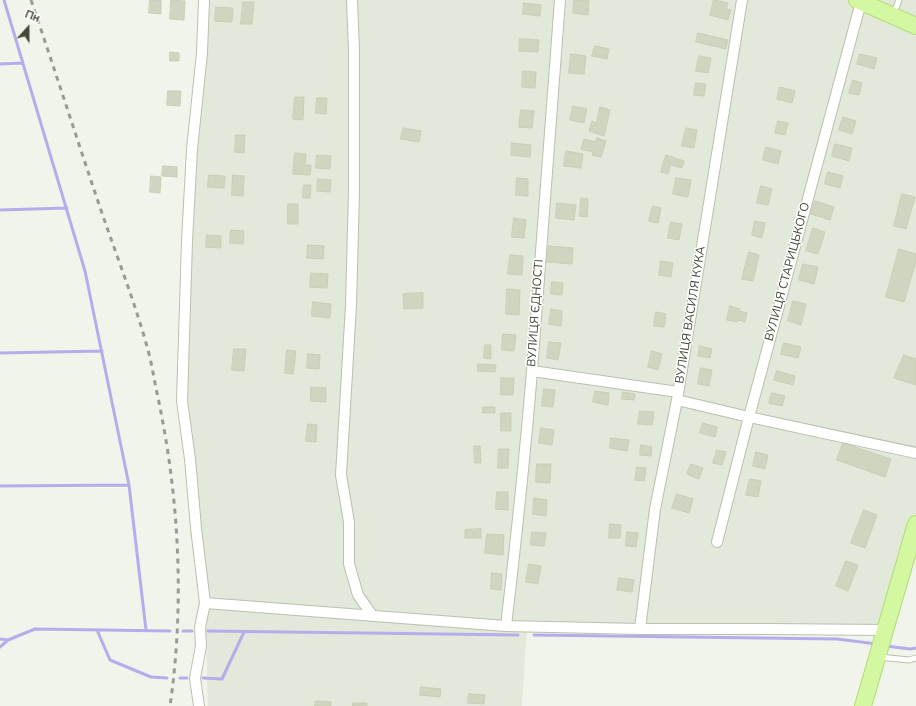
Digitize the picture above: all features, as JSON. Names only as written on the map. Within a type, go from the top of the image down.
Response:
[{"type":"main road","points":[[859,1],[916,26]]},
{"type":"main road","points":[[864,706],[916,524]]},
{"type":"street","points":[[198,706],[195,678],[201,646],[200,627],[206,603],[182,401],[187,234],[192,149],[202,53],[204,0]]},
{"type":"street","points":[[352,0],[354,50],[354,191],[351,305],[341,475],[349,522],[349,564],[358,595],[372,616]]},
{"type":"street","name":"ВУЛИЦЯ ЄДНОСТІ","points":[[506,626],[521,495],[532,371],[560,0]]},
{"type":"street","name":"ВУЛИЦЯ ВАСИЛЯ КУКА","points":[[640,629],[655,509],[677,396],[742,0]]},
{"type":"street","name":"ВУЛИЦЯ СТАРИЦЬКОГО","points":[[717,542],[859,1]]},
{"type":"street","points":[[532,371],[677,396],[749,417],[916,453]]},
{"type":"street","points":[[206,603],[506,626],[640,629],[767,629],[881,644]]},
{"type":"lane","points":[[893,16],[899,0]]},
{"type":"lane","points":[[881,644],[909,660],[916,658]]},
{"type":"shaded area","points":[[204,0],[916,0],[916,524],[885,630],[527,626],[522,706],[208,706],[205,603],[182,401]]},
{"type":"building","points":[[150,0],[161,0],[161,14],[149,13]]},
{"type":"building","points":[[171,0],[185,1],[184,20],[170,19]]},
{"type":"building","points":[[574,0],[589,0],[588,15],[573,13]]},
{"type":"building","points":[[714,0],[728,3],[726,9],[731,10],[728,20],[710,15]]},
{"type":"building","points":[[243,2],[254,2],[252,24],[241,24]]},
{"type":"building","points":[[524,3],[541,5],[540,16],[523,14]]},
{"type":"building","points":[[216,7],[233,8],[232,22],[215,21]]},
{"type":"building","points":[[698,33],[728,40],[726,49],[696,42]]},
{"type":"building","points":[[520,39],[539,40],[538,52],[519,51]]},
{"type":"building","points":[[595,46],[609,49],[607,59],[592,56]]},
{"type":"building","points":[[170,52],[179,53],[179,61],[170,61]]},
{"type":"building","points":[[571,54],[586,56],[584,74],[569,73]]},
{"type":"building","points":[[860,54],[877,58],[874,69],[857,64]]},
{"type":"building","points":[[699,56],[711,58],[708,73],[696,71]]},
{"type":"building","points":[[523,71],[536,72],[535,88],[522,87]]},
{"type":"building","points":[[853,80],[862,83],[859,95],[849,93]]},
{"type":"building","points":[[696,83],[706,84],[704,96],[694,95]]},
{"type":"building","points":[[780,87],[795,91],[792,103],[777,99]]},
{"type":"building","points":[[168,91],[181,91],[180,106],[167,105]]},
{"type":"building","points":[[295,97],[304,97],[303,120],[293,119]]},
{"type":"building","points":[[317,98],[327,98],[326,114],[316,113]]},
{"type":"building","points":[[573,106],[587,109],[584,123],[570,120]]},
{"type":"building","points":[[600,107],[610,110],[604,136],[589,131],[592,121],[596,123]]},
{"type":"building","points":[[521,110],[534,111],[532,128],[519,127]]},
{"type":"building","points":[[843,117],[856,121],[852,134],[839,130]]},
{"type":"building","points":[[778,121],[788,123],[785,135],[775,133]]},
{"type":"building","points":[[403,128],[421,131],[419,142],[401,139]]},
{"type":"building","points":[[686,128],[697,130],[694,148],[682,146]]},
{"type":"building","points":[[236,135],[245,135],[244,153],[235,152]]},
{"type":"building","points":[[597,138],[606,141],[601,157],[592,155],[593,152],[581,149],[584,139],[595,142]]},
{"type":"building","points":[[512,143],[531,145],[530,157],[511,155]]},
{"type":"building","points":[[835,144],[852,148],[849,161],[832,156]]},
{"type":"building","points":[[766,147],[781,151],[778,164],[763,160]]},
{"type":"building","points":[[566,151],[583,154],[581,168],[564,166]]},
{"type":"building","points":[[295,153],[306,154],[305,165],[311,165],[310,175],[293,174]]},
{"type":"building","points":[[317,155],[331,156],[330,169],[316,168]]},
{"type":"building","points":[[666,155],[684,161],[682,168],[671,165],[668,174],[661,172]]},
{"type":"building","points":[[163,166],[177,167],[177,177],[162,176]]},
{"type":"building","points":[[828,172],[843,176],[840,188],[825,184]]},
{"type":"building","points":[[209,175],[225,176],[224,188],[208,187]]},
{"type":"building","points":[[233,175],[244,176],[243,196],[232,195]]},
{"type":"building","points":[[151,176],[161,177],[160,193],[150,192]]},
{"type":"building","points":[[517,178],[528,179],[528,196],[516,195]]},
{"type":"building","points":[[676,178],[691,180],[688,197],[673,194]]},
{"type":"building","points":[[318,179],[331,180],[330,192],[317,191]]},
{"type":"building","points":[[304,185],[311,185],[310,198],[303,198]]},
{"type":"building","points":[[761,186],[772,189],[768,205],[757,203]]},
{"type":"building","points":[[902,194],[915,197],[906,229],[894,226]]},
{"type":"building","points":[[581,198],[588,199],[587,217],[580,216]]},
{"type":"building","points":[[815,201],[834,207],[830,220],[811,214]]},
{"type":"building","points":[[557,203],[576,205],[574,220],[556,218]]},
{"type":"building","points":[[288,204],[298,204],[298,224],[288,224]]},
{"type":"building","points":[[653,206],[661,208],[658,223],[649,221]]},
{"type":"building","points":[[514,218],[526,220],[524,238],[512,237]]},
{"type":"building","points":[[755,221],[765,223],[762,238],[752,235]]},
{"type":"building","points":[[671,222],[682,224],[679,240],[668,238]]},
{"type":"building","points":[[813,228],[825,232],[818,254],[806,251]]},
{"type":"building","points":[[231,230],[244,231],[243,244],[230,243]]},
{"type":"building","points":[[207,235],[221,236],[221,248],[206,247]]},
{"type":"building","points":[[308,245],[324,246],[323,259],[307,258]]},
{"type":"building","points":[[549,246],[573,248],[572,264],[547,262]]},
{"type":"building","points":[[899,249],[916,254],[916,261],[904,302],[886,297]]},
{"type":"building","points":[[749,252],[759,255],[753,281],[742,279]]},
{"type":"building","points":[[510,255],[523,256],[522,275],[508,274]]},
{"type":"building","points":[[661,261],[673,263],[671,277],[659,275]]},
{"type":"building","points":[[803,264],[818,267],[814,284],[799,280]]},
{"type":"building","points":[[311,273],[328,274],[327,288],[310,287]]},
{"type":"building","points":[[552,282],[563,283],[562,295],[551,294]]},
{"type":"building","points":[[507,289],[520,290],[519,315],[506,314]]},
{"type":"building","points":[[423,293],[423,308],[404,309],[403,294]]},
{"type":"building","points":[[793,301],[806,304],[801,325],[788,321]]},
{"type":"building","points":[[313,302],[331,304],[330,318],[312,316]]},
{"type":"building","points":[[730,306],[747,313],[745,322],[738,320],[737,322],[727,320]]},
{"type":"building","points":[[551,309],[562,311],[561,326],[549,324]]},
{"type":"building","points":[[656,312],[666,314],[664,327],[654,326]]},
{"type":"building","points":[[503,334],[516,335],[514,351],[502,350]]},
{"type":"building","points":[[549,342],[561,343],[558,360],[547,358]]},
{"type":"building","points":[[784,343],[801,347],[798,358],[781,354]]},
{"type":"building","points":[[485,345],[491,345],[491,359],[484,358]]},
{"type":"building","points":[[700,346],[712,349],[710,358],[698,356]]},
{"type":"building","points":[[234,349],[246,349],[244,371],[232,370]]},
{"type":"building","points":[[287,350],[296,351],[293,374],[285,373]]},
{"type":"building","points":[[652,351],[662,354],[658,370],[648,367]]},
{"type":"building","points":[[308,354],[320,355],[319,369],[307,368]]},
{"type":"building","points":[[904,355],[916,359],[916,385],[894,378]]},
{"type":"building","points":[[478,364],[496,365],[495,372],[478,371]]},
{"type":"building","points":[[701,368],[712,370],[709,386],[698,384]]},
{"type":"building","points":[[777,371],[795,376],[793,385],[774,380]]},
{"type":"building","points":[[501,378],[514,378],[513,395],[501,395]]},
{"type":"building","points":[[311,387],[326,388],[326,402],[311,401]]},
{"type":"building","points":[[544,389],[555,390],[553,407],[542,406]]},
{"type":"building","points":[[595,391],[609,393],[608,405],[593,402]]},
{"type":"building","points":[[623,392],[635,394],[634,400],[622,399]]},
{"type":"building","points":[[772,393],[785,396],[782,406],[769,403]]},
{"type":"building","points":[[483,407],[495,407],[495,413],[483,413]]},
{"type":"building","points":[[640,411],[654,412],[652,425],[638,424]]},
{"type":"building","points":[[501,413],[511,413],[511,431],[501,431]]},
{"type":"building","points":[[703,423],[717,427],[715,437],[700,433]]},
{"type":"building","points":[[308,424],[317,425],[316,442],[306,441]]},
{"type":"building","points":[[541,428],[554,430],[552,445],[539,443]]},
{"type":"building","points":[[611,438],[629,440],[627,451],[610,448]]},
{"type":"building","points":[[843,443],[891,459],[885,477],[837,460]]},
{"type":"building","points":[[641,445],[652,447],[651,456],[640,455]]},
{"type":"building","points":[[474,446],[480,446],[481,463],[475,463]]},
{"type":"building","points":[[499,449],[509,449],[508,468],[498,468]]},
{"type":"building","points":[[717,450],[726,452],[722,465],[713,463]]},
{"type":"building","points":[[756,452],[768,455],[765,469],[753,466]]},
{"type":"building","points":[[537,464],[551,464],[550,483],[536,482]]},
{"type":"building","points":[[691,464],[703,468],[699,479],[687,474]]},
{"type":"building","points":[[637,467],[646,468],[644,481],[635,480]]},
{"type":"building","points":[[750,479],[761,481],[758,497],[746,495]]},
{"type":"building","points":[[497,492],[508,492],[508,510],[496,509]]},
{"type":"building","points":[[677,494],[693,499],[689,513],[672,508]]},
{"type":"building","points":[[534,498],[547,500],[546,516],[533,514]]},
{"type":"building","points":[[864,510],[877,515],[865,548],[851,543]]},
{"type":"building","points":[[610,524],[621,525],[620,538],[609,538]]},
{"type":"building","points":[[481,529],[481,538],[465,538],[465,530]]},
{"type":"building","points":[[532,532],[546,533],[544,546],[531,545]]},
{"type":"building","points":[[627,532],[638,533],[636,547],[626,546]]},
{"type":"building","points":[[487,534],[504,535],[503,555],[485,553]]},
{"type":"building","points":[[846,561],[858,565],[848,591],[836,586]]},
{"type":"building","points":[[529,564],[541,566],[538,584],[526,582]]},
{"type":"building","points":[[492,573],[502,574],[501,590],[491,589]]},
{"type":"building","points":[[619,578],[634,580],[632,592],[617,590]]},
{"type":"building","points":[[421,687],[441,689],[440,697],[420,695]]},
{"type":"building","points":[[469,694],[485,695],[484,704],[468,703]]},
{"type":"building","points":[[316,701],[331,702],[331,706],[315,706]]},
{"type":"building","points":[[353,703],[367,703],[367,706],[353,706]]},
{"type":"waterway","points":[[4,0],[85,271],[129,485],[146,630]]},
{"type":"waterway","points":[[0,64],[23,63]]},
{"type":"waterway","points":[[0,210],[67,208]]},
{"type":"waterway","points":[[0,353],[102,351]]},
{"type":"waterway","points":[[0,486],[129,485]]},
{"type":"waterway","points":[[0,647],[8,640],[35,629],[170,631]]},
{"type":"waterway","points":[[97,630],[110,660],[151,677],[167,678]]},
{"type":"waterway","points":[[183,631],[192,631]]},
{"type":"waterway","points":[[208,631],[518,635]]},
{"type":"waterway","points":[[203,678],[222,679],[244,632]]},
{"type":"waterway","points":[[534,635],[837,639],[877,644]]},
{"type":"waterway","points":[[0,639],[8,640]]},
{"type":"waterway","points":[[886,646],[910,649],[916,648]]},
{"type":"waterway","points":[[180,678],[187,678]]},
{"type":"railway","points":[[31,0],[138,317],[153,372],[164,431],[175,509],[178,588],[177,628],[175,667],[170,706]]}]
